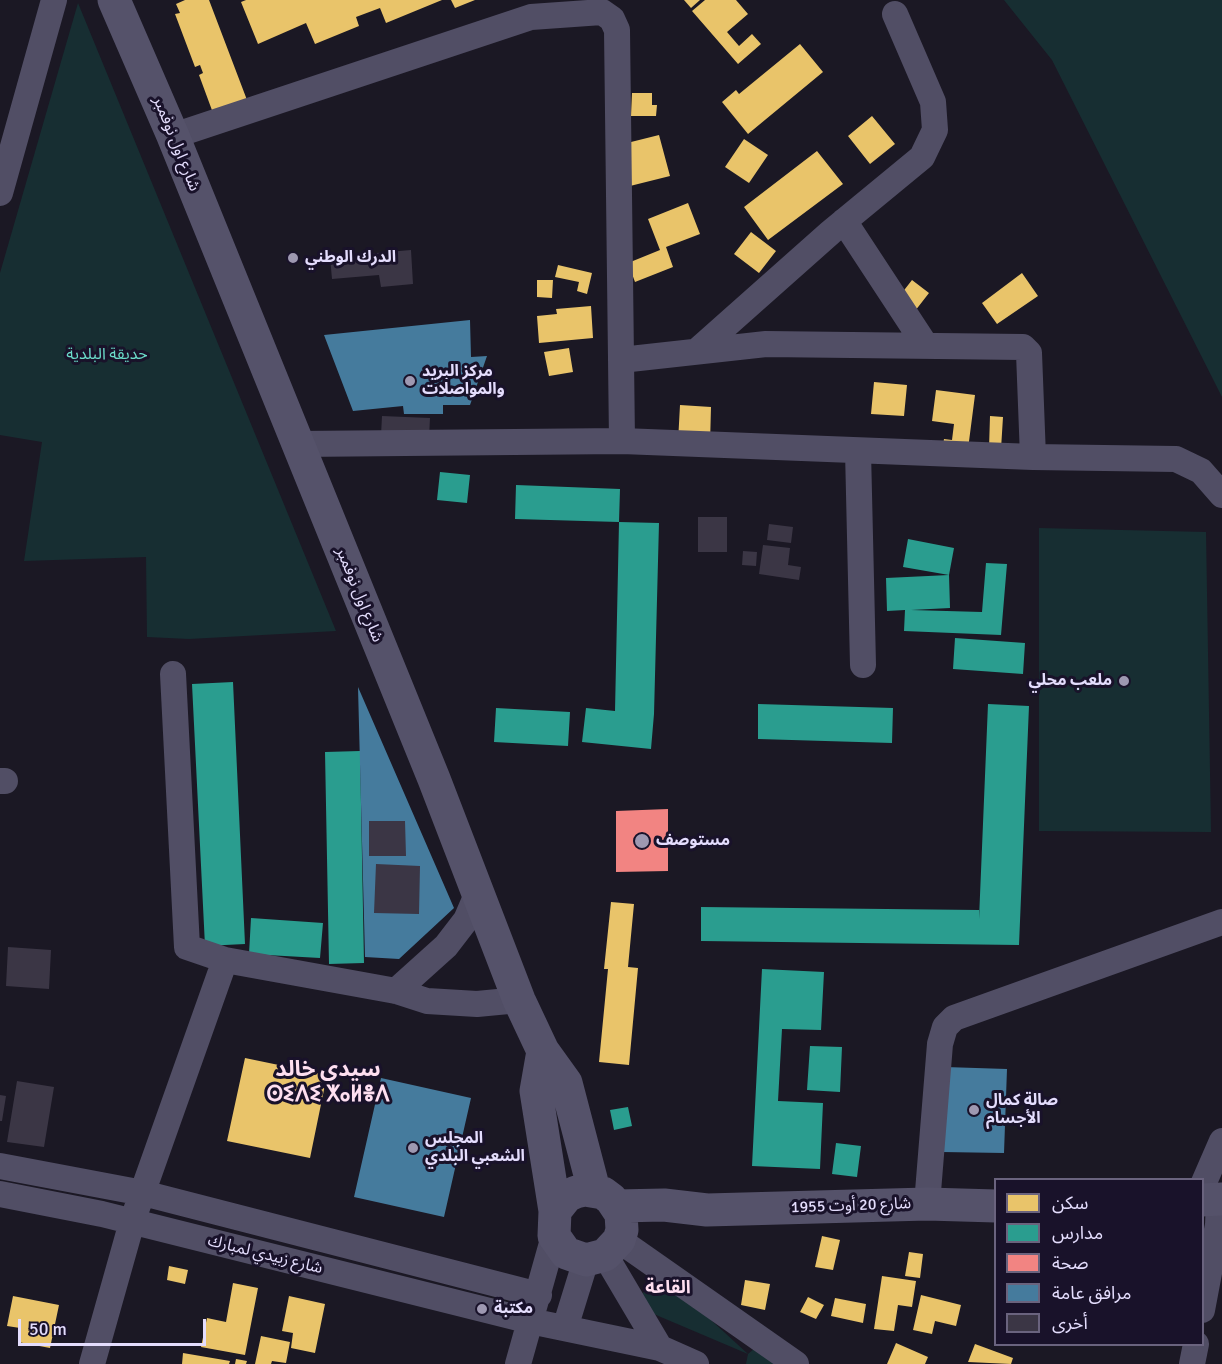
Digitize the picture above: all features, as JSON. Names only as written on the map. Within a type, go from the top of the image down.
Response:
[{"type":"main road","name":"شارع اول نوفمبر","points":[[114,0],[173,136],[298,444],[519,1000],[543,1051],[566,1083],[607,1230]]},
{"type":"main road","points":[[543,1051],[536,1091],[554,1223],[566,1253],[607,1230]]},
{"type":"main road","name":"شارع 20 أوت 1955","points":[[554,1223],[567,1196],[576,1192],[607,1230],[664,1205],[707,1210],[927,1204],[994,1206]]},
{"type":"street","points":[[0,193],[54,0]]},
{"type":"street","points":[[173,136],[531,17],[602,12],[612,19],[616,30],[622,441]]},
{"type":"street","points":[[697,351],[844,221],[922,158],[935,130],[933,102],[895,14]]},
{"type":"street","points":[[844,221],[926,346]]},
{"type":"street","points":[[621,360],[766,344],[1027,348],[1033,457]]},
{"type":"street","points":[[298,444],[622,441],[1033,457],[1176,459],[1201,471],[1222,495]]},
{"type":"street","points":[[858,451],[863,665]]},
{"type":"street","points":[[173,674],[185,945],[225,960],[396,991],[427,1000],[477,1004],[519,1000]]},
{"type":"street","points":[[396,991],[446,946],[466,920],[478,892]]},
{"type":"street","points":[[927,1204],[940,1044],[945,1027],[954,1018],[1222,922]]},
{"type":"street","points":[[92,1364],[132,1222],[225,960]]},
{"type":"street","points":[[1204,1301],[1222,1141]]},
{"type":"street","points":[[0,1166],[143,1193],[539,1295]]},
{"type":"street","name":"شارع زبيدي لمبارك","points":[[0,1194],[132,1222],[530,1321],[660,1348],[696,1364]]},
{"type":"street","points":[[518,1364],[539,1295],[554,1223]]},
{"type":"street","points":[[565,1328],[607,1230]]},
{"type":"street","points":[[607,1230],[660,1348]]},
{"type":"street","points":[[607,1230],[796,1364]]},
{"type":"street","points":[[1192,1364],[1196,1346]]},
{"type":"green space","points":[[1004,0],[1222,0],[1222,397],[1052,60]]},
{"type":"green space","name":"حديقة البلدية","points":[[78,3],[336,631],[189,639],[147,637],[146,557],[24,561],[42,442],[0,435],[0,273]]},
{"type":"green space","name":"ملعب محلي","points":[[1039,528],[1206,532],[1211,832],[1039,831]]},
{"type":"green space","points":[[664,1277],[748,1354],[642,1309],[639,1298],[654,1279]]},
{"type":"green space","points":[[755,1348],[775,1364],[746,1364],[748,1354]]},
{"type":"building: سكن","points":[[185,0],[209,0],[247,100],[213,113],[199,75],[203,73],[200,65],[195,67],[175,14],[180,13],[176,4]]},
{"type":"building: سكن","points":[[246,0],[442,0],[386,23],[380,8],[356,17],[359,26],[315,44],[306,23],[258,44],[241,2]]},
{"type":"building: سكن","points":[[451,0],[475,0],[455,8]]},
{"type":"building: سكن","points":[[684,0],[700,0],[691,8]]},
{"type":"building: سكن","points":[[705,0],[736,0],[748,14],[727,32],[739,46],[752,34],[761,44],[738,64],[692,11]]},
{"type":"building: سكن","points":[[800,44],[823,72],[748,134],[722,102],[736,90],[739,94]]},
{"type":"building: سكن","points":[[632,93],[652,93],[652,105],[657,105],[656,116],[631,116]]},
{"type":"building: سكن","points":[[872,116],[895,144],[870,164],[848,136]]},
{"type":"building: سكن","points":[[659,135],[670,176],[630,186],[619,145]]},
{"type":"building: سكن","points":[[744,139],[768,155],[749,183],[725,167]]},
{"type":"building: سكن","points":[[817,151],[843,184],[768,240],[744,207]]},
{"type":"building: سكن","points":[[688,203],[700,234],[666,247],[673,267],[635,282],[628,263],[660,250],[648,219]]},
{"type":"building: سكن","points":[[751,232],[776,251],[759,273],[734,254]]},
{"type":"building: سكن","points":[[558,265],[592,273],[587,294],[577,291],[579,282],[555,277]]},
{"type":"building: سكن","points":[[1022,273],[1038,296],[997,324],[982,303]]},
{"type":"building: سكن","points":[[537,280],[553,280],[552,298],[537,297]]},
{"type":"building: سكن","points":[[912,280],[929,293],[915,311],[898,298]]},
{"type":"building: سكن","points":[[591,306],[593,338],[539,343],[537,316],[557,314],[556,309]]},
{"type":"building: سكن","points":[[569,348],[573,372],[549,376],[544,352]]},
{"type":"building: سكن","points":[[874,382],[907,385],[904,416],[871,414]]},
{"type":"building: سكن","points":[[936,390],[975,395],[968,449],[943,445],[944,439],[952,440],[954,424],[932,421]]},
{"type":"building: سكن","points":[[680,405],[711,407],[710,444],[678,442]]},
{"type":"building: سكن","points":[[990,416],[1003,417],[1001,449],[989,449]]},
{"type":"building: سكن","points":[[611,902],[634,904],[628,967],[638,968],[629,1065],[599,1062],[608,969],[604,969]]},
{"type":"building: سكن","points":[[245,1058],[327,1075],[310,1158],[227,1141]]},
{"type":"building: سكن","points":[[822,1236],[840,1240],[833,1270],[815,1267]]},
{"type":"building: سكن","points":[[909,1252],[923,1254],[920,1278],[905,1276]]},
{"type":"building: سكن","points":[[169,1266],[188,1270],[185,1284],[167,1280]]},
{"type":"building: سكن","points":[[882,1276],[916,1281],[912,1307],[898,1305],[894,1331],[874,1329]]},
{"type":"building: سكن","points":[[745,1280],[770,1284],[765,1310],[741,1305]]},
{"type":"building: سكن","points":[[233,1283],[258,1288],[245,1355],[201,1347],[207,1318],[226,1322]]},
{"type":"building: سكن","points":[[921,1295],[961,1305],[956,1326],[935,1321],[932,1334],[913,1330]]},
{"type":"building: سكن","points":[[13,1296],[59,1305],[50,1348],[18,1342],[20,1328],[7,1326]]},
{"type":"building: سكن","points":[[289,1296],[325,1304],[315,1353],[291,1348],[293,1333],[282,1331]]},
{"type":"building: سكن","points":[[808,1297],[824,1305],[816,1319],[800,1312]]},
{"type":"building: سكن","points":[[835,1298],[866,1304],[863,1323],[831,1316]]},
{"type":"building: سكن","points":[[261,1336],[290,1342],[286,1363],[272,1361],[271,1364],[255,1364]]},
{"type":"building: سكن","points":[[896,1343],[928,1357],[925,1364],[887,1364]]},
{"type":"building: سكن","points":[[975,1344],[1013,1358],[1011,1364],[968,1362]]},
{"type":"building: سكن","points":[[183,1353],[230,1361],[229,1364],[182,1364]]},
{"type":"building: سكن","points":[[236,1359],[247,1361],[246,1364],[235,1364]]},
{"type":"building: مدارس","points":[[440,472],[470,475],[467,503],[437,500]]},
{"type":"building: مدارس","points":[[516,485],[620,489],[619,522],[515,519]]},
{"type":"building: مدارس","points":[[619,522],[659,523],[651,749],[582,742],[586,708],[615,711]]},
{"type":"building: مدارس","points":[[908,539],[954,548],[949,575],[903,567]]},
{"type":"building: مدارس","points":[[986,563],[1007,564],[1001,635],[904,631],[905,610],[887,611],[886,578],[949,575],[950,608],[911,610],[982,612]]},
{"type":"building: مدارس","points":[[955,638],[1025,643],[1023,674],[953,669]]},
{"type":"building: مدارس","points":[[233,682],[245,944],[205,946],[192,684]]},
{"type":"building: مدارس","points":[[758,704],[893,708],[892,743],[758,739]]},
{"type":"building: مدارس","points":[[988,704],[1029,706],[1019,945],[701,941],[701,907],[979,910],[979,919]]},
{"type":"building: مدارس","points":[[496,708],[570,712],[568,746],[494,742]]},
{"type":"building: مدارس","points":[[360,751],[364,963],[329,964],[325,752]]},
{"type":"building: مدارس","points":[[251,918],[323,923],[320,958],[249,954]]},
{"type":"building: مدارس","points":[[762,969],[824,972],[821,1030],[782,1029],[778,1101],[823,1103],[820,1169],[752,1166]]},
{"type":"building: مدارس","points":[[810,1046],[842,1047],[840,1092],[807,1090]]},
{"type":"building: مدارس","points":[[628,1107],[632,1126],[614,1130],[610,1110]]},
{"type":"building: مدارس","points":[[836,1143],[861,1146],[857,1177],[832,1174]]},
{"type":"building: صحة","name":"مستوصف","points":[[668,809],[668,871],[616,872],[616,811]]},
{"type":"building: مرافق عامة","name":"مركز البريد والمواصلات","points":[[470,320],[471,357],[487,356],[470,405],[443,405],[443,414],[404,414],[403,406],[353,411],[324,335]]},
{"type":"building: مرافق عامة","points":[[358,687],[454,908],[399,959],[365,957]]},
{"type":"building: مرافق عامة","name":"صالة كمال الأجسام","points":[[945,1067],[1007,1069],[1004,1153],[942,1152]]},
{"type":"building: مرافق عامة","name":"المجلس الشعبي البلدي","points":[[381,1078],[471,1098],[444,1217],[354,1197]]},
{"type":"building: أخرى","points":[[411,250],[413,284],[381,287],[379,275],[332,279],[330,257]]},
{"type":"building: أخرى","points":[[382,416],[430,418],[429,438],[381,435]]},
{"type":"building: أخرى","points":[[698,517],[727,517],[727,552],[698,552]]},
{"type":"building: أخرى","points":[[769,524],[793,527],[791,543],[767,540]]},
{"type":"building: أخرى","points":[[763,545],[790,548],[788,565],[801,567],[799,580],[759,574]]},
{"type":"building: أخرى","points":[[743,551],[757,552],[756,566],[742,565]]},
{"type":"building: أخرى","points":[[369,821],[405,821],[406,856],[369,856]]},
{"type":"building: أخرى","points":[[376,864],[420,866],[419,914],[374,913]]},
{"type":"building: أخرى","points":[[8,947],[51,950],[49,989],[6,986]]},
{"type":"building: أخرى","points":[[17,1081],[54,1087],[44,1147],[7,1142]]},
{"type":"building: أخرى","points":[[0,1095],[6,1096],[2,1121],[0,1121]]},
{"type":"place","name":"الدرك الوطني","points":[[293,258]]},
{"type":"place","name":"مركز البريد والمواصلات","points":[[410,381]]},
{"type":"place","name":"ملعب محلي","points":[[1124,681]]},
{"type":"place","name":"مستوصف","points":[[642,841]]},
{"type":"place","name":"صالة كمال الأجسام","points":[[974,1110]]},
{"type":"place","name":"المجلس الشعبي البلدي","points":[[413,1148]]},
{"type":"place","name":"مكتبة","points":[[482,1309]]},
{"type":"district","name":"سيدي خالد ⵙⵉⴷⵉ ⵅⴰⵍⴻⴷ","points":[[328,1082]]},
{"type":"district","name":"القاعة","points":[[668,1288]]}]
